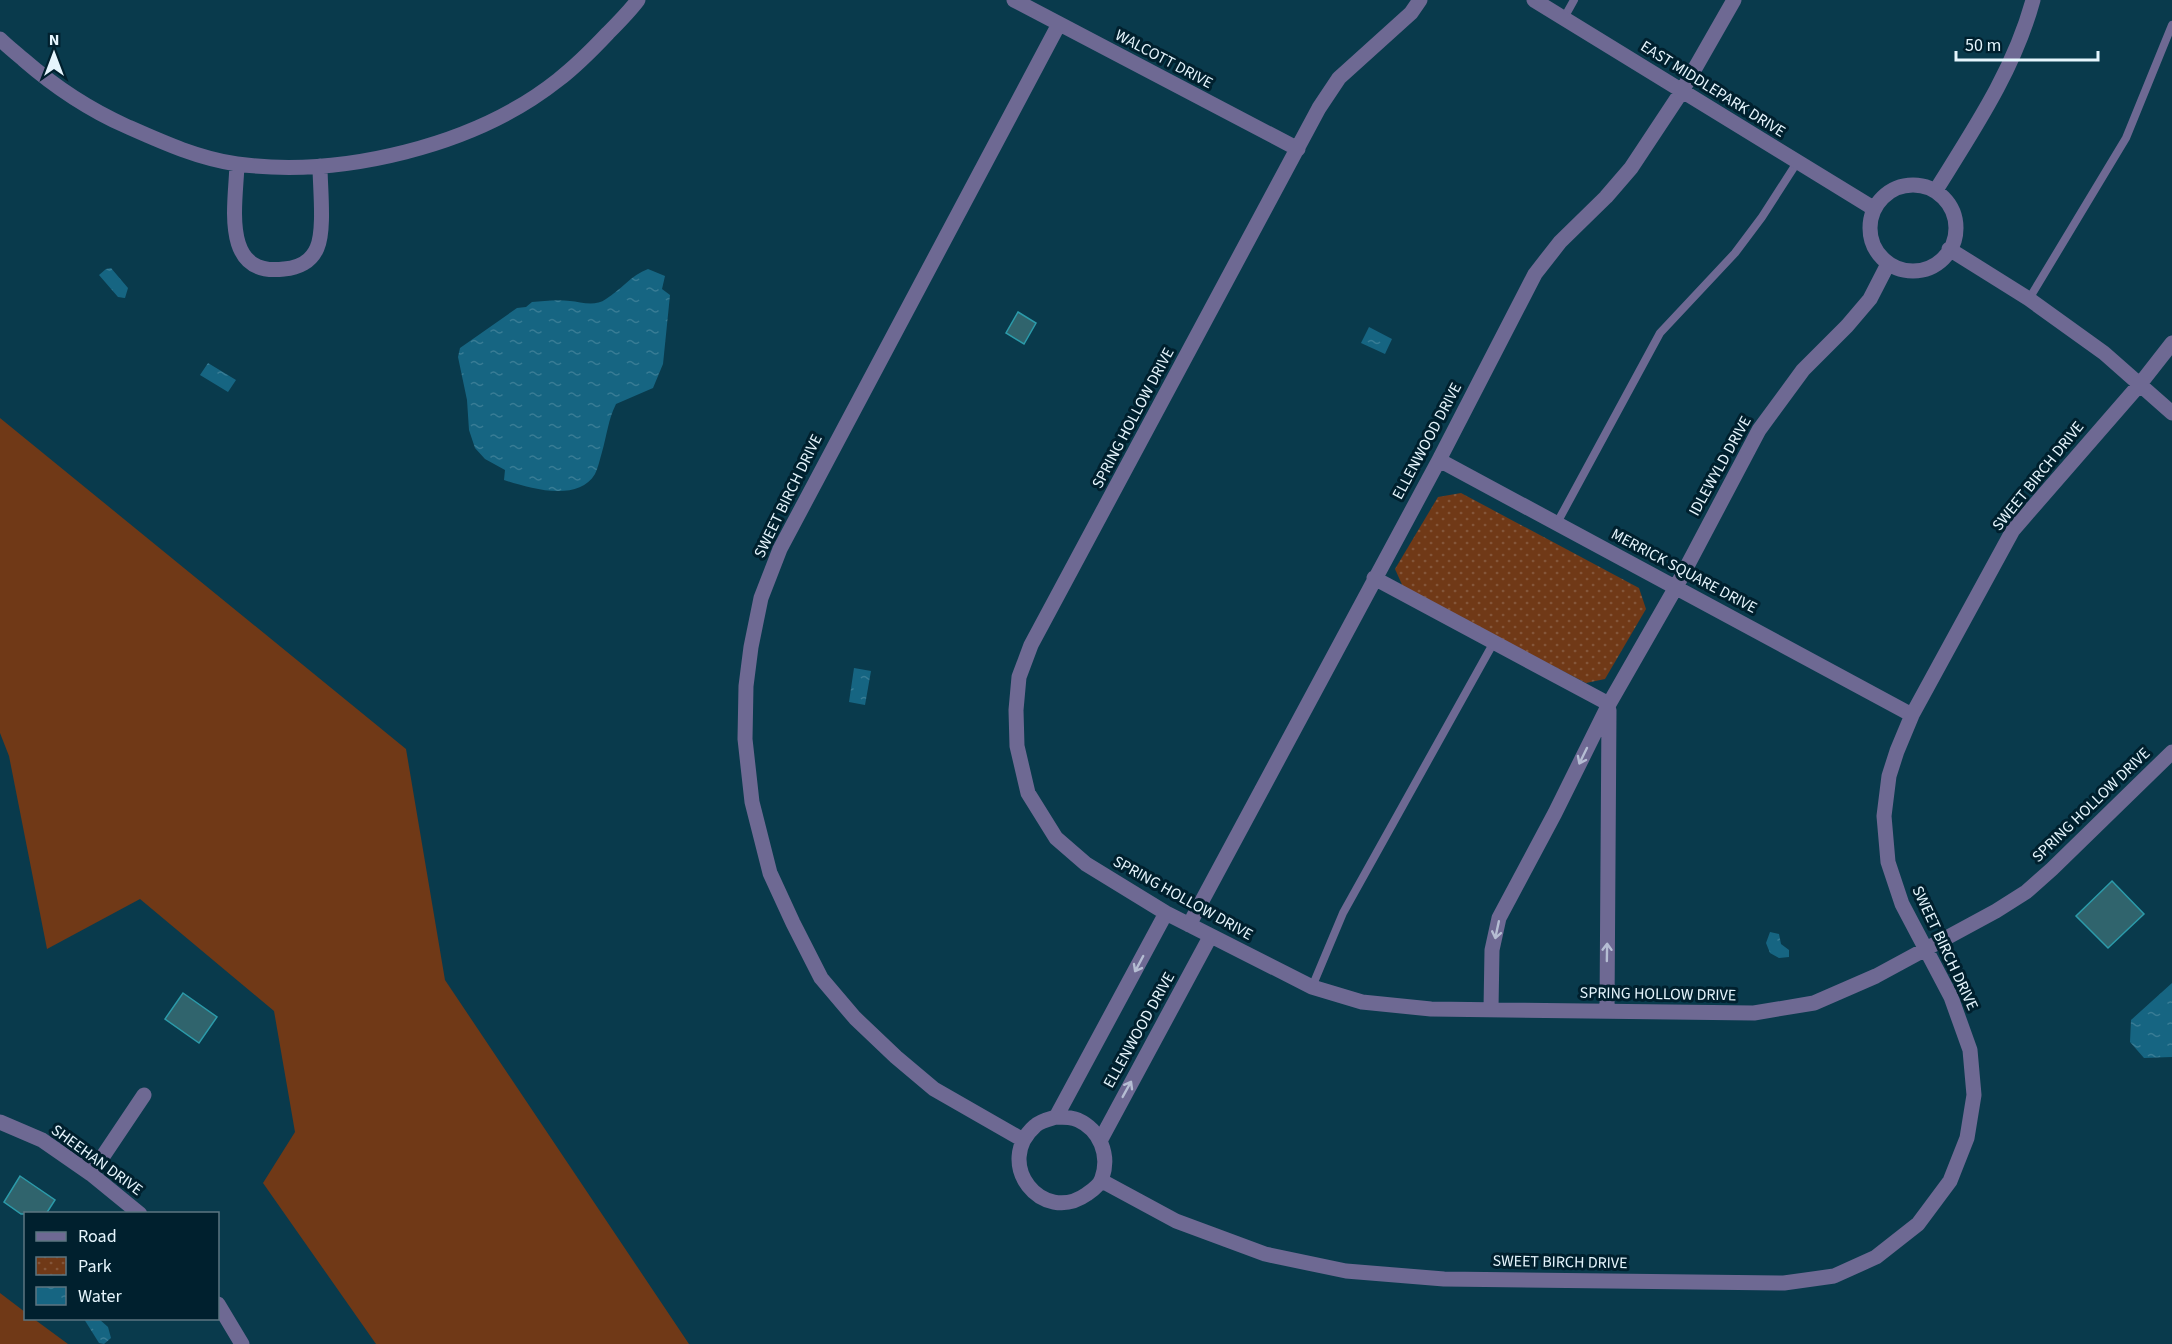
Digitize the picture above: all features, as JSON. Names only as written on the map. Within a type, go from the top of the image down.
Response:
[{"type":"street","points":[[0,39],[47,80],[95,112],[184,151],[237,164],[301,168],[386,157],[428,145],[478,126],[517,107],[557,81],[590,52],[638,0]]},
{"type":"street","name":"WALCOTT DRIVE","points":[[1014,0],[1298,149]]},
{"type":"street","name":"SPRING HOLLOW DRIVE","points":[[1420,0],[1403,20],[1339,78],[1319,108],[1037,635],[1019,676],[1016,710],[1017,746],[1028,793],[1056,838],[1086,864],[1210,937],[1312,987],[1362,1002],[1431,1009],[1754,1013],[1814,1003],[1876,976],[1996,911],[2026,892],[2172,752]]},
{"type":"street","name":"EAST MIDDLEPARK DRIVE","points":[[1534,0],[1874,208]]},
{"type":"street","name":"ELLENWOOD DRIVE","points":[[1189,925],[1439,460],[1535,274],[1560,243],[1631,168],[1682,91],[1734,0]]},
{"type":"street","points":[[1936,190],[1988,106],[2014,57],[2034,0]]},
{"type":"street","name":"SWEET BIRCH DRIVE","points":[[1023,1140],[934,1089],[855,1018],[821,978],[770,873],[752,802],[745,739],[746,686],[750,647],[761,598],[780,549],[1059,24]]},
{"type":"street","points":[[237,164],[234,233],[238,249],[248,260],[261,268],[278,270],[297,268],[316,250],[321,236],[320,166]]},
{"type":"street","points":[[1907,185],[1936,190],[1948,202],[1955,217],[1955,238],[1946,256],[1929,268],[1908,271],[1888,264],[1874,249],[1869,229],[1874,208],[1887,193],[1907,185]]},
{"type":"street","points":[[1949,249],[2029,299],[2104,353],[2172,413]]},
{"type":"street","name":"IDLEWYLD DRIVE","points":[[1491,1009],[1492,950],[1499,918],[1555,813],[1609,704],[1676,587],[1759,430],[1803,370],[1847,326],[1870,298],[1888,264]]},
{"type":"street","name":"SWEET BIRCH DRIVE","points":[[1102,1180],[1176,1221],[1265,1254],[1346,1270],[1444,1279],[1784,1283],[1834,1276],[1876,1257],[1918,1224],[1950,1180],[1967,1138],[1974,1095],[1970,1050],[1951,997],[1902,904],[1888,862],[1884,816],[1889,776],[1897,751],[1912,715],[2013,530],[2140,384],[2172,343]]},
{"type":"street","name":"MERRICK SQUARE DRIVE","points":[[1439,460],[1912,715]]},
{"type":"street","points":[[1374,578],[1609,704]]},
{"type":"street","name":"IDLEWYLD DRIVE","points":[[1606,1010],[1609,704]]},
{"type":"street","name":"ELLENWOOD DRIVE","points":[[1056,1117],[1167,913]]},
{"type":"street","name":"ELLENWOOD DRIVE","points":[[1100,1141],[1210,937]]},
{"type":"street","points":[[92,1174],[144,1095]]},
{"type":"street","points":[[1056,1117],[1077,1119],[1094,1130],[1104,1149],[1102,1180],[1078,1200],[1057,1203],[1037,1196],[1023,1180],[1018,1160],[1023,1140],[1036,1124],[1056,1117]]},
{"type":"street","name":"SHEEHAN DRIVE","points":[[0,1122],[42,1140],[92,1174],[138,1212]]},
{"type":"street","points":[[219,1306],[242,1344]]},
{"type":"lane","points":[[1564,18],[1574,0]]},
{"type":"lane","points":[[2029,299],[2126,138],[2172,25]]},
{"type":"lane","points":[[1557,524],[1660,333],[1735,253],[1762,217],[1798,161]]},
{"type":"lane","points":[[1312,987],[1343,914],[1494,642]]},
{"type":"green space","points":[[0,418],[406,749],[445,980],[689,1344],[376,1344],[263,1183],[295,1132],[274,1011],[140,899],[47,949],[9,756],[0,733]]},
{"type":"green space","points":[[1461,493],[1639,588],[1646,609],[1605,679],[1586,683],[1404,589],[1395,569],[1438,497]]},
{"type":"green space","points":[[0,1293],[24,1311],[24,1320],[35,1320],[68,1344],[0,1344]]},
{"type":"water","points":[[111,268],[128,288],[125,298],[118,297],[99,275]]},
{"type":"water","points":[[648,269],[665,276],[662,289],[670,295],[663,364],[653,388],[616,404],[595,474],[587,483],[565,491],[526,487],[504,480],[505,470],[485,459],[475,448],[469,430],[467,400],[458,357],[460,348],[517,308],[526,307],[532,302],[551,300],[597,303]]},
{"type":"water","points":[[1369,327],[1392,339],[1385,354],[1361,343]]},
{"type":"water","points":[[208,363],[236,380],[228,392],[200,375]]},
{"type":"water","points":[[854,668],[871,671],[865,705],[849,702]]},
{"type":"water","points":[[1770,932],[1779,934],[1781,944],[1789,950],[1789,957],[1779,958],[1770,953],[1766,943]]},
{"type":"water","points":[[2172,983],[2172,1057],[2144,1058],[2130,1042],[2131,1020]]},
{"type":"water","points":[[85,1320],[100,1320],[108,1327],[111,1338],[104,1344],[99,1343]]},
{"type":"building","points":[[1018,312],[1036,323],[1024,344],[1006,333]]},
{"type":"building","points":[[2112,881],[2144,914],[2108,948],[2076,916]]},
{"type":"building","points":[[183,993],[217,1017],[199,1043],[165,1019]]},
{"type":"building","points":[[20,1176],[55,1200],[47,1212],[24,1212],[24,1214],[4,1202]]}]
